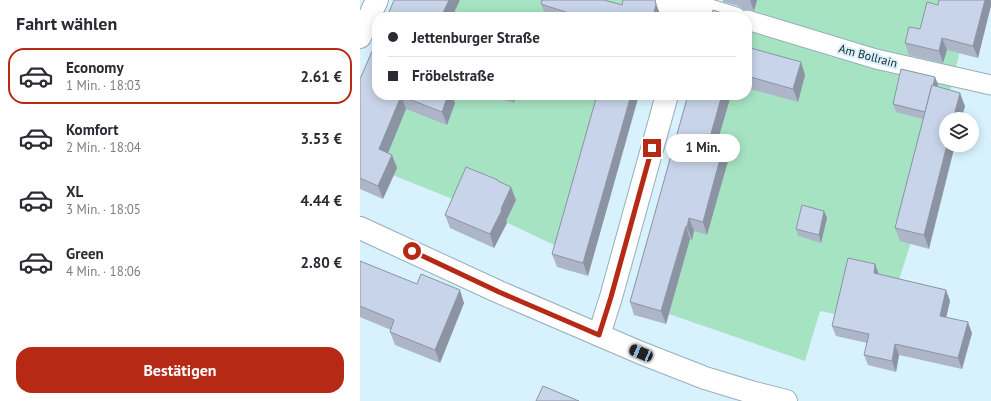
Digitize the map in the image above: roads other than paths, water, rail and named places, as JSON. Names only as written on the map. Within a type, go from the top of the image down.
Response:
[{"type":"street","points":[[360,38],[377,0]]},
{"type":"street","points":[[599,335],[667,100]]},
{"type":"street","points":[[360,228],[499,292],[641,353],[705,378],[786,401]]},
{"type":"lane","points":[[652,0],[712,12]]},
{"type":"lane","name":"Am Bollrain","points":[[752,22],[876,59],[991,85]]}]
